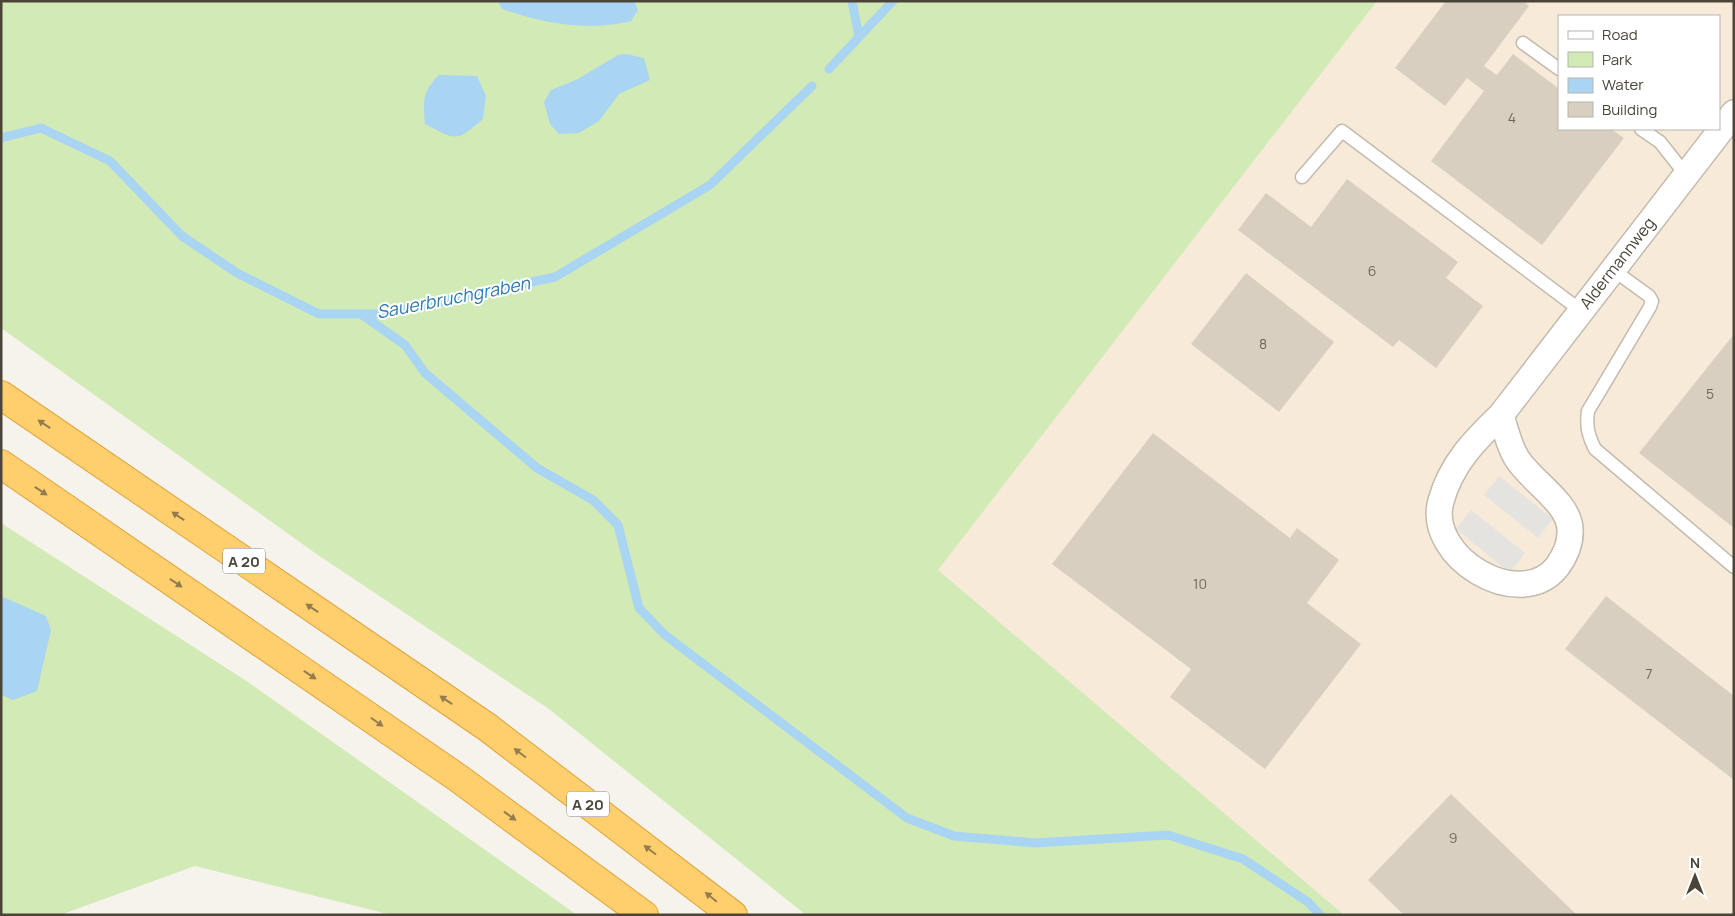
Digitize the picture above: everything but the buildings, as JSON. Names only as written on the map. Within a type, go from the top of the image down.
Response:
[{"type":"highway","name":"A 20","points":[[1,395],[487,728],[733,915]]},
{"type":"highway","points":[[1,464],[450,772],[644,915]]},
{"type":"street","name":"Aldermannweg","points":[[1501,415],[1516,458],[1565,513],[1570,527],[1569,544],[1562,560],[1551,575],[1536,583],[1522,586],[1505,584],[1467,564],[1454,553],[1444,540],[1439,522],[1440,502],[1456,466],[1469,446],[1501,415],[1580,310],[1734,113]]},
{"type":"lane","points":[[1523,44],[1558,68]]},
{"type":"lane","points":[[1642,130],[1660,142],[1686,175]]},
{"type":"lane","points":[[1302,177],[1342,131],[1580,310]]},
{"type":"lane","points":[[1612,270],[1649,296],[1652,301],[1588,411],[1586,425],[1588,435],[1595,449],[1734,567]]},
{"type":"shaded area","points":[[1377,1],[1734,1],[1734,915],[1344,915],[937,570]]},
{"type":"shaded area","points":[[1499,476],[1553,519],[1538,538],[1484,495]]},
{"type":"shaded area","points":[[1471,510],[1525,553],[1510,573],[1456,529]]},
{"type":"green space","points":[[1,1],[1377,1],[938,570],[1344,915],[806,915],[549,709],[315,553],[1,328]]},
{"type":"green space","points":[[1,523],[248,682],[577,915],[392,915],[195,866],[60,915],[1,915]]},
{"type":"water","points":[[498,1],[634,1],[638,10],[631,21],[598,26],[582,26],[549,22],[517,14],[502,9]]},
{"type":"water","points":[[626,54],[644,58],[650,80],[619,94],[599,121],[579,133],[559,134],[550,124],[544,102],[551,90],[578,79],[618,55]]},
{"type":"water","points":[[439,75],[477,76],[486,96],[483,119],[461,135],[450,136],[425,124],[425,97],[429,87]]},
{"type":"water","points":[[1,596],[46,616],[51,630],[37,691],[13,700],[1,695]]},
{"type":"waterway","name":"Sauerbruchgraben","points":[[829,69],[859,37],[852,1]]},
{"type":"waterway","points":[[859,37],[893,1]]},
{"type":"waterway","name":"Sauerbruchgraben","points":[[1,138],[41,128],[110,161],[182,236],[237,273],[319,314],[383,314],[555,277],[710,185],[812,86]]},
{"type":"waterway","points":[[361,314],[405,345],[425,373],[537,468],[593,500],[618,525],[639,608],[665,635],[907,818],[954,836],[1035,843],[1168,835],[1243,859],[1308,902],[1320,915]]}]
